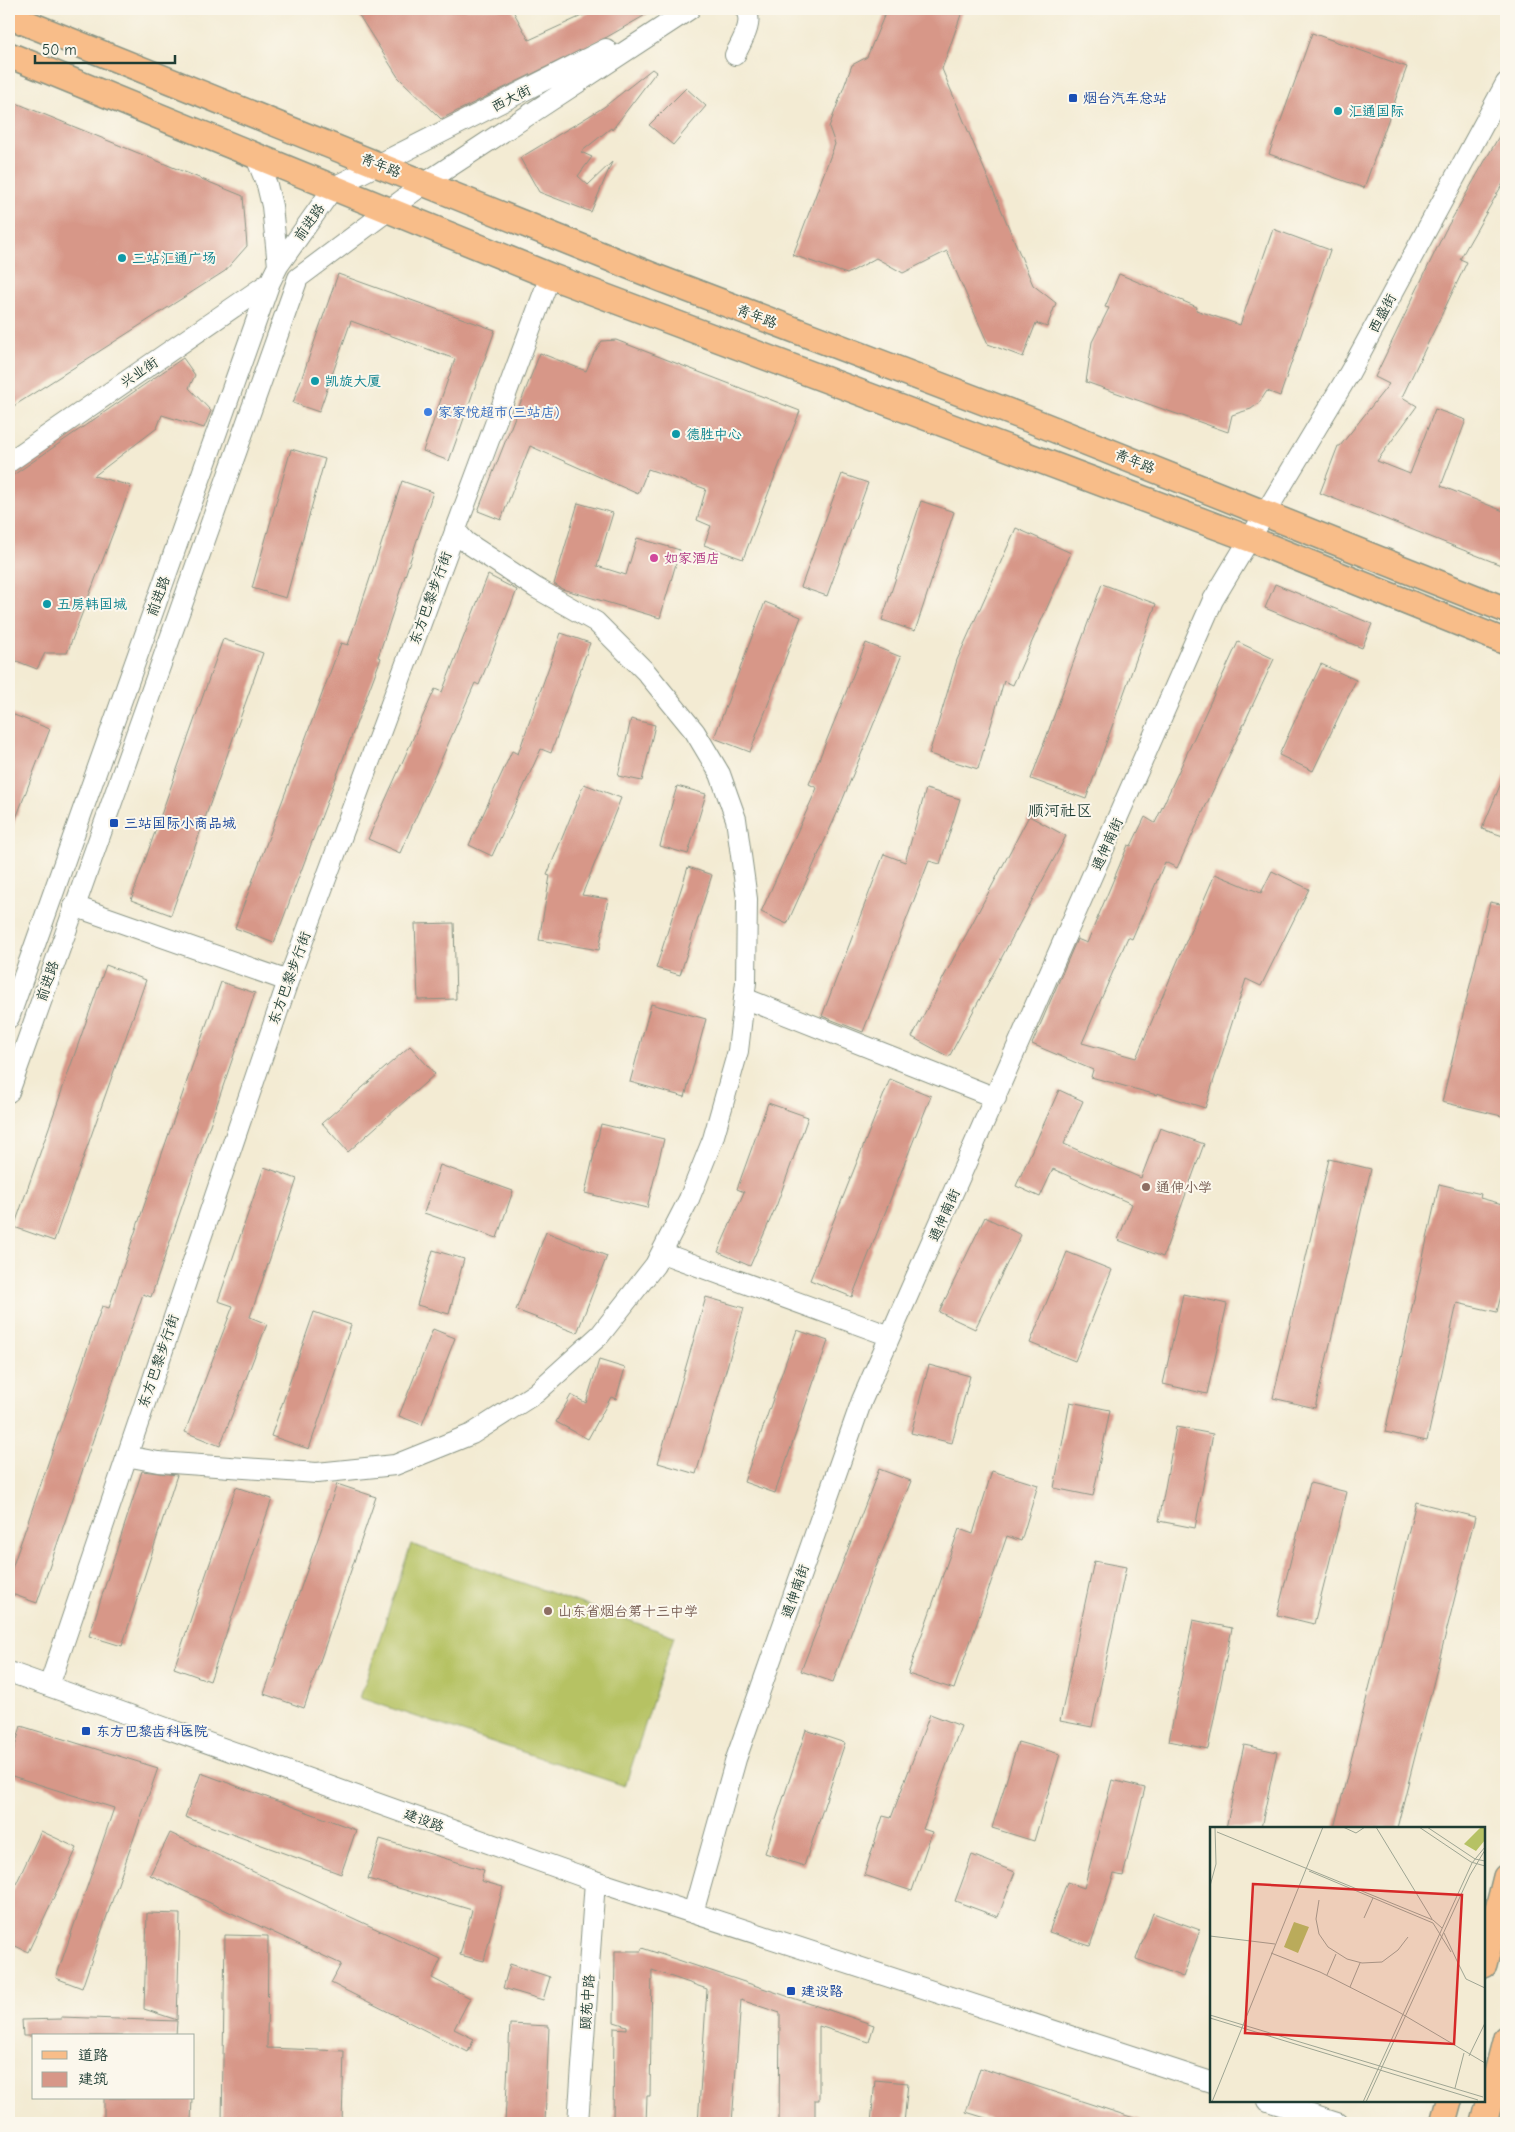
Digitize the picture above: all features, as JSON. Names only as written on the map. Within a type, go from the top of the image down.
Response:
[{"type":"main road","name":"青年路","points":[[9,16],[661,280],[1023,417],[1506,610]]},
{"type":"main road","points":[[9,55],[550,276],[1250,539],[1506,642]]},
{"type":"main road","points":[[1485,1961],[1506,1877]]},
{"type":"main road","points":[[1484,2123],[1506,2038]]},
{"type":"main road","points":[[1443,2123],[1449,2102]]},
{"type":"street","name":"西大街","points":[[334,188],[689,9]]},
{"type":"street","name":"西大街","points":[[387,209],[689,9]]},
{"type":"street","points":[[736,55],[749,24],[749,18],[745,9]]},
{"type":"street","name":"西盛街","points":[[1250,539],[1350,372],[1506,83]]},
{"type":"street","points":[[255,155],[267,184],[272,206],[274,274]]},
{"type":"street","name":"前进路","points":[[9,1018],[274,274],[334,188]]},
{"type":"street","name":"前进路","points":[[9,1092],[298,278],[387,209]]},
{"type":"street","name":"兴业街","points":[[9,462],[274,274]]},
{"type":"street","name":"东方巴黎步行街","points":[[49,1686],[288,981],[550,276]]},
{"type":"street","points":[[126,1456],[158,1462],[317,1473],[395,1464],[472,1434],[536,1393],[600,1336],[655,1265],[662,1253],[689,1199],[714,1139],[738,1051],[744,998],[747,899],[736,819],[720,774],[695,732],[646,672],[596,622],[528,583],[466,542],[455,530]]},
{"type":"street","name":"通伸南街","points":[[693,1913],[736,1759],[862,1400],[1214,600],[1250,539]]},
{"type":"street","points":[[74,906],[288,981]]},
{"type":"street","points":[[744,998],[996,1098]]},
{"type":"street","points":[[662,1253],[890,1336]]},
{"type":"street","name":"建设路","points":[[9,1672],[596,1881],[1210,2082]]},
{"type":"street","name":"颐苑中路","points":[[578,2123],[596,1881]]},
{"type":"street","points":[[1271,2102],[1337,2123]]},
{"type":"green space","points":[[411,1544],[674,1636],[625,1786],[360,1698]]},
{"type":"building","points":[[355,9],[512,9],[529,40],[597,9],[656,9],[607,37],[441,119],[398,77]]},
{"type":"building","points":[[887,9],[963,9],[942,69],[1033,285],[1056,303],[1047,327],[1036,323],[1023,357],[988,344],[947,251],[903,273],[876,258],[847,274],[793,255],[835,144],[829,127],[852,65],[867,57]]},
{"type":"building","name":"汇通国际","points":[[1312,33],[1407,67],[1364,188],[1269,154]]},
{"type":"building","points":[[652,69],[656,72],[612,130],[611,128],[581,152],[592,157],[578,176],[588,185],[612,162],[591,212],[539,192],[520,158],[604,107]]},
{"type":"building","points":[[686,88],[706,106],[673,145],[649,125]]},
{"type":"building","name":"三站汇通广场","points":[[9,100],[243,196],[247,246],[225,271],[9,409]]},
{"type":"building","points":[[1506,124],[1506,178],[1460,259],[1467,262],[1402,397],[1417,406],[1377,461],[1410,474],[1435,409],[1466,420],[1441,486],[1506,512],[1506,567],[1320,493],[1338,446],[1340,446],[1389,384],[1375,377],[1445,231]]},
{"type":"building","points":[[1273,229],[1330,250],[1280,396],[1267,391],[1259,403],[1251,409],[1232,415],[1228,432],[1086,382],[1092,342],[1109,308],[1105,307],[1119,274],[1197,307],[1196,310],[1240,325]]},
{"type":"building","name":"凯旋大厦","points":[[338,274],[495,330],[449,461],[423,451],[455,359],[351,321],[319,412],[293,403]]},
{"type":"building","name":"德胜中心","points":[[616,340],[800,411],[743,559],[704,545],[711,526],[697,520],[706,489],[648,469],[638,494],[530,446],[501,520],[478,511],[540,353],[586,371],[602,341]]},
{"type":"building","points":[[183,358],[195,375],[189,388],[211,411],[204,428],[162,415],[157,428],[94,476],[131,486],[67,653],[45,653],[37,669],[9,658],[9,478]]},
{"type":"building","points":[[291,449],[325,459],[286,598],[252,588]]},
{"type":"building","points":[[842,474],[868,483],[827,596],[801,587]]},
{"type":"building","points":[[402,481],[433,492],[378,657],[381,658],[274,943],[235,928],[341,643],[348,645]]},
{"type":"building","points":[[921,501],[954,512],[915,631],[882,620]]},
{"type":"building","name":"如家酒店","points":[[578,503],[613,513],[597,566],[626,575],[637,538],[680,550],[660,618],[562,589],[554,584]]},
{"type":"building","points":[[1016,528],[1071,553],[1013,685],[1004,681],[978,769],[929,754],[957,660]]},
{"type":"building","points":[[488,575],[517,590],[479,685],[475,683],[400,853],[368,839],[435,689],[442,692]]},
{"type":"building","points":[[1102,584],[1156,604],[1086,799],[1031,779]]},
{"type":"building","points":[[1275,584],[1372,624],[1362,648],[1265,608]]},
{"type":"building","points":[[765,602],[801,617],[750,752],[714,738]]},
{"type":"building","points":[[561,633],[590,643],[551,753],[541,749],[492,856],[469,845],[512,751],[518,754]]},
{"type":"building","points":[[223,639],[263,653],[171,915],[131,900]]},
{"type":"building","points":[[1238,642],[1274,659],[1177,868],[1165,862],[1132,939],[1128,937],[1082,1043],[1136,1058],[1215,874],[1261,893],[1272,871],[1309,889],[1261,986],[1246,979],[1205,1108],[1157,1093],[1157,1095],[1091,1077],[1093,1070],[1032,1044],[1077,939],[1087,943],[1128,845],[1131,846],[1145,817],[1155,823]]},
{"type":"building","points":[[866,643],[901,657],[838,811],[787,924],[761,912],[817,788],[809,784]]},
{"type":"building","points":[[1321,664],[1356,680],[1313,771],[1279,755]]},
{"type":"building","points":[[9,713],[50,729],[10,834],[9,834]]},
{"type":"building","points":[[631,719],[655,725],[642,781],[618,776]]},
{"type":"building","points":[[1506,771],[1506,837],[1482,829]]},
{"type":"building","points":[[584,784],[621,798],[582,895],[608,899],[599,950],[539,940],[550,876],[547,875]]},
{"type":"building","points":[[677,786],[706,794],[688,854],[660,846]]},
{"type":"building","points":[[926,789],[960,799],[940,864],[929,861],[863,1032],[822,1016],[884,854],[905,862]]},
{"type":"building","points":[[1029,816],[1066,836],[949,1057],[912,1037]]},
{"type":"building","points":[[688,867],[712,875],[680,975],[656,968]]},
{"type":"building","points":[[1490,902],[1506,905],[1506,1117],[1442,1102]]},
{"type":"building","points":[[454,923],[456,999],[418,1000],[415,924]]},
{"type":"building","points":[[106,965],[146,980],[54,1241],[14,1227]]},
{"type":"building","points":[[221,982],[255,993],[151,1297],[143,1294],[37,1603],[9,1593],[9,1577],[102,1306],[109,1308]]},
{"type":"building","points":[[651,1004],[706,1019],[685,1097],[630,1082]]},
{"type":"building","points":[[410,1046],[435,1074],[348,1152],[322,1123]]},
{"type":"building","points":[[890,1079],[931,1096],[852,1297],[810,1280]]},
{"type":"building","points":[[1059,1090],[1083,1101],[1064,1144],[1141,1178],[1160,1128],[1204,1144],[1163,1257],[1118,1240],[1132,1204],[1053,1169],[1040,1197],[1016,1186]]},
{"type":"building","points":[[768,1103],[808,1117],[777,1204],[750,1266],[718,1252],[744,1192],[737,1189]]},
{"type":"building","points":[[601,1124],[664,1139],[647,1208],[585,1193]]},
{"type":"building","points":[[1329,1159],[1371,1169],[1315,1408],[1273,1398]]},
{"type":"building","points":[[440,1165],[513,1191],[497,1238],[424,1213]]},
{"type":"building","points":[[264,1167],[297,1179],[250,1317],[267,1324],[220,1446],[185,1432],[233,1306],[218,1301]]},
{"type":"building","points":[[1439,1184],[1481,1194],[1480,1198],[1506,1205],[1506,1274],[1497,1312],[1457,1303],[1427,1441],[1385,1432]]},
{"type":"building","points":[[985,1217],[1021,1235],[975,1329],[939,1312]]},
{"type":"building","points":[[546,1232],[607,1256],[577,1333],[516,1310]]},
{"type":"building","points":[[433,1250],[464,1259],[449,1314],[417,1305]]},
{"type":"building","points":[[1067,1252],[1112,1270],[1075,1361],[1030,1343]]},
{"type":"building","points":[[1183,1294],[1227,1304],[1207,1394],[1163,1384]]},
{"type":"building","points":[[706,1297],[744,1308],[696,1474],[658,1463]]},
{"type":"building","points":[[314,1312],[351,1325],[309,1449],[271,1436]]},
{"type":"building","points":[[433,1329],[455,1338],[422,1425],[399,1416]]},
{"type":"building","points":[[797,1330],[828,1341],[775,1493],[744,1482]]},
{"type":"building","points":[[599,1360],[625,1368],[616,1399],[611,1397],[588,1439],[556,1422],[571,1395],[586,1403]]},
{"type":"building","points":[[929,1365],[970,1376],[952,1443],[911,1433]]},
{"type":"building","points":[[1070,1402],[1110,1410],[1093,1496],[1054,1488]]},
{"type":"building","points":[[1176,1427],[1213,1434],[1195,1528],[1159,1521]]},
{"type":"building","points":[[879,1469],[911,1481],[871,1579],[833,1682],[801,1671]]},
{"type":"building","points":[[142,1471],[177,1475],[122,1646],[89,1636]]},
{"type":"building","points":[[992,1471],[1038,1485],[1021,1541],[1007,1536],[954,1689],[908,1674],[959,1529],[973,1534]]},
{"type":"building","points":[[1310,1483],[1347,1492],[1314,1624],[1277,1615]]},
{"type":"building","points":[[337,1484],[376,1497],[304,1708],[264,1694]]},
{"type":"building","points":[[236,1487],[272,1499],[210,1681],[174,1668]]},
{"type":"building","points":[[1416,1502],[1475,1517],[1397,1827],[1334,1827]]},
{"type":"building","points":[[1094,1561],[1126,1567],[1092,1727],[1060,1721]]},
{"type":"building","points":[[1193,1620],[1232,1628],[1208,1749],[1169,1741]]},
{"type":"building","points":[[930,1714],[961,1726],[923,1829],[932,1832],[912,1891],[864,1875],[883,1816],[891,1818]]},
{"type":"building","points":[[21,1726],[158,1768],[82,1988],[56,1978],[114,1808],[9,1775],[9,1766]]},
{"type":"building","points":[[806,1730],[845,1743],[804,1866],[765,1853]]},
{"type":"building","points":[[1018,1742],[1060,1754],[1034,1841],[992,1828]]},
{"type":"building","points":[[1244,1745],[1277,1752],[1261,1827],[1226,1827]]},
{"type":"building","points":[[201,1773],[356,1830],[341,1874],[185,1817]]},
{"type":"building","points":[[1112,1780],[1145,1788],[1123,1876],[1114,1874],[1090,1946],[1049,1932],[1067,1882],[1084,1888]]},
{"type":"building","points":[[41,1831],[77,1848],[28,1952],[9,1943],[9,1899]]},
{"type":"building","points":[[170,1833],[441,1959],[432,1978],[470,1998],[454,2029],[474,2039],[468,2052],[331,1983],[341,1964],[150,1875]]},
{"type":"building","points":[[380,1839],[484,1870],[481,1881],[503,1887],[484,1961],[460,1955],[472,1910],[368,1879]]},
{"type":"building","points":[[972,1855],[1015,1872],[998,1917],[955,1901]]},
{"type":"building","points":[[147,1913],[180,1914],[177,2020],[144,2009]]},
{"type":"building","points":[[1153,1913],[1200,1930],[1183,1977],[1136,1959]]},
{"type":"building","points":[[225,1935],[268,1936],[267,2048],[344,2051],[342,2123],[222,2123]]},
{"type":"building","points":[[642,1948],[874,2025],[869,2042],[819,2026],[819,2100],[815,2100],[815,2123],[779,2123],[780,2013],[741,2000],[732,2123],[698,2123],[707,1989],[652,1970],[650,2096],[647,2096],[646,2123],[613,2123],[614,2028],[627,2029],[627,2026],[614,2022],[615,1951],[641,1951]]},
{"type":"building","points":[[510,1964],[550,1977],[543,2000],[503,1988]]},
{"type":"building","points":[[61,2017],[177,2021],[176,2034],[32,2034],[32,2036],[23,2036],[22,2020],[61,2019]]},
{"type":"building","points":[[510,2024],[549,2026],[545,2123],[505,2123]]},
{"type":"building","points":[[980,2068],[1140,2120],[1139,2123],[1002,2123],[966,2112]]},
{"type":"building","points":[[875,2080],[908,2083],[904,2123],[871,2123]]},
{"type":"building","points":[[104,2100],[192,2100],[191,2123],[104,2122]]},
{"type":"place","name":"烟台汽车总站","points":[[1073,98]]},
{"type":"place","name":"汇通国际","points":[[1338,111]]},
{"type":"place","name":"三站汇通广场","points":[[122,258]]},
{"type":"place","name":"凯旋大厦","points":[[315,381]]},
{"type":"place","name":"家家悦超市(三站店)","points":[[428,412]]},
{"type":"place","name":"德胜中心","points":[[676,434]]},
{"type":"place","name":"如家酒店","points":[[654,558]]},
{"type":"place","name":"五房韩国城","points":[[47,604]]},
{"type":"place","name":"三站国际小商品城","points":[[114,823]]},
{"type":"place","name":"通伸小学","points":[[1146,1187]]},
{"type":"place","name":"山东省烟台第十三中学","points":[[548,1611]]},
{"type":"place","name":"东方巴黎齿科医院","points":[[86,1731]]},
{"type":"place","name":"建设路","points":[[791,1991]]},
{"type":"district","name":"顺河社区","points":[[1060,810]]}]
